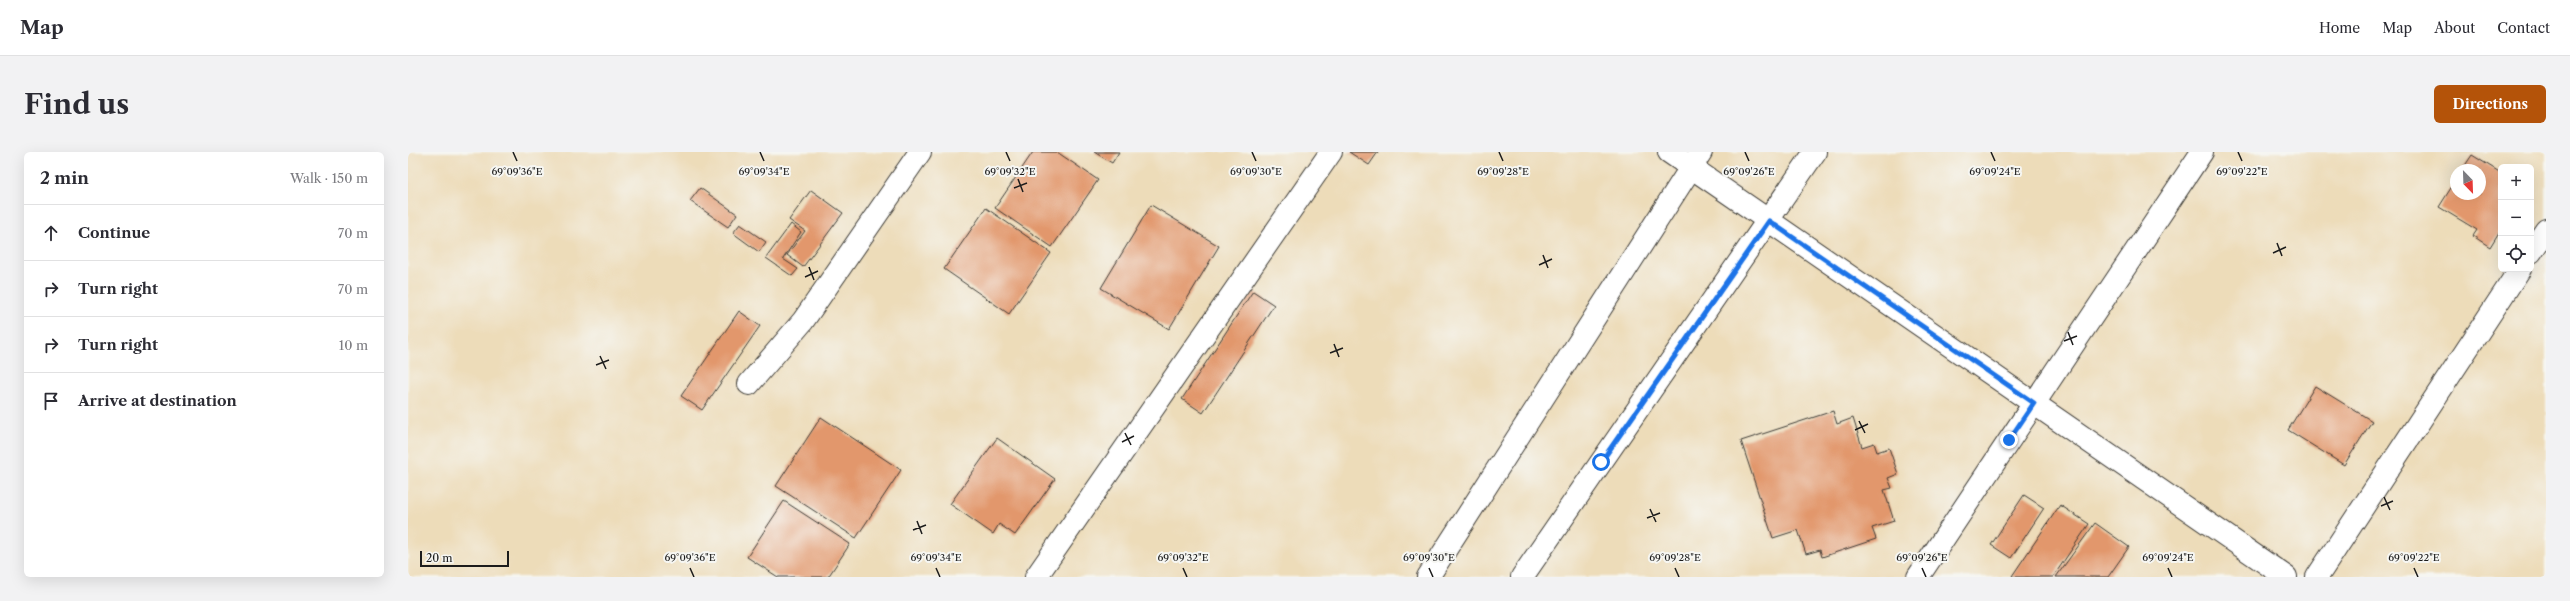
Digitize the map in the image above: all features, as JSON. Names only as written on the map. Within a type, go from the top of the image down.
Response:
[{"type":"street","points":[[749,384],[803,321],[920,152]]},
{"type":"street","points":[[1036,577],[1331,152]]},
{"type":"street","points":[[1669,152],[1696,160],[1769,221],[2286,577]]},
{"type":"street","points":[[1522,577],[1769,221],[1815,152]]},
{"type":"street","points":[[1918,577],[2202,152]]},
{"type":"street","points":[[1428,577],[1696,160]]},
{"type":"street","points":[[2534,248],[2546,230]]},
{"type":"street","points":[[2317,577],[2518,272]]},
{"type":"building","points":[[1033,152],[1057,152],[1098,180],[1052,247],[995,208]]},
{"type":"building","points":[[1094,152],[1119,152],[1112,163]]},
{"type":"building","points":[[1349,152],[1378,152],[1369,165]]},
{"type":"building","points":[[2472,155],[2498,171],[2498,234],[2490,247],[2473,236],[2477,230],[2439,207],[2450,190],[2450,200],[2486,200],[2486,164],[2466,164]]},
{"type":"building","points":[[700,188],[737,214],[728,227],[690,201]]},
{"type":"building","points":[[811,190],[843,213],[803,267],[787,255],[805,231],[789,220]]},
{"type":"building","points":[[1151,205],[1219,246],[1169,329],[1101,288]]},
{"type":"building","points":[[986,208],[1051,253],[1009,314],[944,269]]},
{"type":"building","points":[[740,224],[766,242],[759,252],[733,233]]},
{"type":"building","points":[[791,224],[801,232],[783,259],[798,269],[792,276],[766,258]]},
{"type":"building","points":[[1253,291],[1274,305],[1203,413],[1182,399]]},
{"type":"building","points":[[739,311],[760,326],[702,410],[681,396]]},
{"type":"building","points":[[2315,386],[2372,421],[2344,465],[2288,430]]},
{"type":"building","points":[[1833,411],[1837,424],[1853,418],[1862,447],[1874,443],[1877,452],[1889,448],[1898,474],[1888,478],[1892,488],[1884,490],[1894,521],[1872,528],[1876,539],[1822,557],[1820,550],[1806,554],[1798,530],[1773,538],[1741,441]]},
{"type":"building","points":[[821,417],[901,470],[856,538],[776,486]]},
{"type":"building","points":[[997,438],[1055,479],[1015,535],[999,524],[993,534],[950,504]]},
{"type":"building","points":[[2024,495],[2044,508],[2011,558],[1991,545]]},
{"type":"building","points":[[784,501],[850,544],[828,577],[778,577],[747,557]]},
{"type":"building","points":[[2060,505],[2089,524],[2053,577],[2012,576]]},
{"type":"building","points":[[2095,523],[2129,547],[2108,577],[2056,577]]},
{"type":"route","points":[[1601,462],[1769,221],[2034,403],[2009,440]]}]
